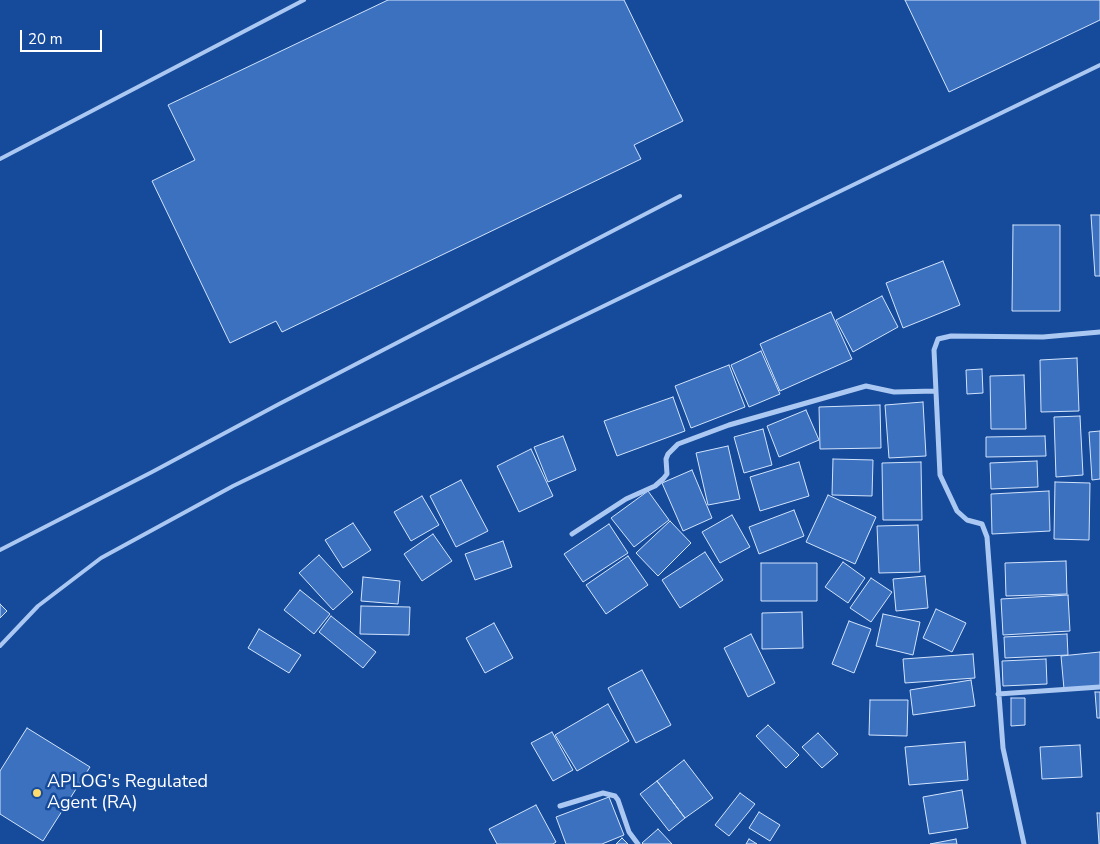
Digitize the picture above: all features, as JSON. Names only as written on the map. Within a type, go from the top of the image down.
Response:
[{"type":"street","points":[[1024,844],[1003,748],[986,537],[982,524],[967,520],[958,512],[940,475],[934,350],[938,339],[943,337],[1044,337],[1100,332]]},
{"type":"street","points":[[572,534],[626,499],[655,486],[667,474],[666,459],[668,454],[678,444],[729,425],[866,386],[894,392],[936,391]]},
{"type":"street","points":[[998,694],[1100,687]]},
{"type":"street","points":[[560,806],[603,793],[615,796],[629,832],[638,844]]},
{"type":"lane","points":[[0,159],[304,0]]},
{"type":"lane","points":[[0,646],[38,606],[101,558],[234,486],[1100,65]]},
{"type":"lane","points":[[0,550],[680,196]]},
{"type":"building","points":[[388,0],[624,0],[683,121],[634,145],[641,159],[282,332],[276,321],[230,343],[152,181],[195,160],[168,105]]},
{"type":"building","points":[[905,0],[1100,0],[1100,20],[949,92]]},
{"type":"building","points":[[1091,215],[1100,215],[1100,276],[1095,276]]},
{"type":"building","points":[[1013,225],[1060,225],[1060,311],[1012,311]]},
{"type":"building","points":[[943,261],[960,305],[903,328],[886,283]]},
{"type":"building","points":[[882,296],[898,327],[853,352],[836,320]]},
{"type":"building","points":[[831,312],[852,359],[780,391],[760,344]]},
{"type":"building","points":[[761,351],[780,394],[749,407],[731,365]]},
{"type":"building","points":[[1077,358],[1079,411],[1041,412],[1040,360]]},
{"type":"building","points":[[729,365],[745,407],[691,428],[675,386]]},
{"type":"building","points":[[982,369],[983,393],[967,394],[966,370]]},
{"type":"building","points":[[1024,375],[1026,429],[991,429],[990,376]]},
{"type":"building","points":[[673,397],[685,431],[617,456],[604,421]]},
{"type":"building","points":[[923,402],[926,456],[889,458],[885,405]]},
{"type":"building","points":[[880,405],[881,448],[820,449],[819,407]]},
{"type":"building","points":[[806,410],[819,440],[779,457],[767,426]]},
{"type":"building","points":[[1080,416],[1083,475],[1056,477],[1054,417]]},
{"type":"building","points":[[763,429],[772,465],[744,473],[734,437]]},
{"type":"building","points":[[1100,431],[1100,479],[1092,480],[1089,432]]},
{"type":"building","points":[[563,436],[576,470],[548,482],[534,447]]},
{"type":"building","points":[[1045,436],[1046,456],[986,457],[986,437]]},
{"type":"building","points":[[728,446],[740,499],[708,505],[696,453]]},
{"type":"building","points":[[531,449],[553,496],[519,512],[497,466]]},
{"type":"building","points":[[833,459],[873,460],[872,496],[832,495]]},
{"type":"building","points":[[1037,461],[1038,487],[991,489],[990,463]]},
{"type":"building","points":[[799,462],[809,496],[760,511],[750,477]]},
{"type":"building","points":[[921,462],[922,520],[883,520],[882,463]]},
{"type":"building","points":[[692,470],[712,518],[683,531],[662,483]]},
{"type":"building","points":[[461,480],[488,531],[456,547],[430,496]]},
{"type":"building","points":[[1055,482],[1090,483],[1089,540],[1054,539]]},
{"type":"building","points":[[648,491],[669,520],[634,547],[611,518]]},
{"type":"building","points":[[1049,491],[1050,531],[992,534],[991,494]]},
{"type":"building","points":[[828,495],[876,517],[855,564],[806,542]]},
{"type":"building","points":[[422,496],[439,525],[411,541],[394,512]]},
{"type":"building","points":[[794,510],[804,536],[759,554],[749,527]]},
{"type":"building","points":[[732,515],[750,547],[720,563],[702,532]]},
{"type":"building","points":[[670,521],[691,543],[658,576],[636,553]]},
{"type":"building","points":[[353,523],[371,550],[343,568],[325,540]]},
{"type":"building","points":[[609,524],[628,553],[583,582],[564,554]]},
{"type":"building","points":[[918,525],[920,572],[879,573],[877,526]]},
{"type":"building","points":[[433,534],[452,561],[422,581],[404,554]]},
{"type":"building","points":[[503,541],[512,567],[475,580],[465,554]]},
{"type":"building","points":[[705,552],[723,580],[680,608],[662,580]]},
{"type":"building","points":[[319,555],[353,592],[333,610],[299,573]]},
{"type":"building","points":[[628,556],[648,585],[606,614],[586,585]]},
{"type":"building","points":[[1066,561],[1067,594],[1006,596],[1005,563]]},
{"type":"building","points":[[843,562],[865,578],[848,603],[825,587]]},
{"type":"building","points":[[761,563],[817,563],[817,601],[761,601]]},
{"type":"building","points":[[925,576],[928,608],[896,611],[893,579]]},
{"type":"building","points":[[363,577],[400,581],[398,604],[361,601]]},
{"type":"building","points":[[871,578],[892,592],[871,622],[850,608]]},
{"type":"building","points":[[300,590],[330,614],[314,634],[284,610]]},
{"type":"building","points":[[1068,595],[1070,631],[1003,635],[1001,599]]},
{"type":"building","points":[[0,604],[7,611],[0,618]]},
{"type":"building","points":[[361,606],[410,607],[409,635],[360,634]]},
{"type":"building","points":[[936,609],[966,623],[952,652],[923,638]]},
{"type":"building","points":[[802,612],[803,648],[762,649],[762,613]]},
{"type":"building","points":[[883,614],[920,622],[913,655],[876,646]]},
{"type":"building","points":[[331,616],[376,652],[363,668],[319,632]]},
{"type":"building","points":[[849,621],[871,629],[854,673],[832,664]]},
{"type":"building","points":[[494,623],[513,658],[485,673],[466,638]]},
{"type":"building","points":[[259,629],[301,655],[289,673],[248,648]]},
{"type":"building","points":[[751,634],[775,683],[748,697],[724,648]]},
{"type":"building","points":[[1067,634],[1068,655],[1005,658],[1004,637]]},
{"type":"building","points":[[1100,652],[1100,686],[1064,689],[1061,656]]},
{"type":"building","points":[[973,654],[975,678],[905,683],[903,659]]},
{"type":"building","points":[[1046,659],[1047,684],[1003,686],[1002,661]]},
{"type":"building","points":[[642,670],[671,725],[636,743],[608,688]]},
{"type":"building","points":[[971,680],[975,706],[913,715],[910,690]]},
{"type":"building","points":[[1095,692],[1100,692],[1100,718],[1097,718]]},
{"type":"building","points":[[1011,698],[1025,698],[1025,725],[1011,726]]},
{"type":"building","points":[[870,700],[908,700],[907,736],[869,735]]},
{"type":"building","points":[[608,704],[629,741],[577,771],[555,735]]},
{"type":"building","points":[[768,725],[799,755],[786,768],[756,736]]},
{"type":"building","name":"APLOG's Regulated Agent (RA)","points":[[27,728],[90,767],[43,841],[0,814],[0,771]]},
{"type":"building","points":[[552,732],[573,770],[553,781],[531,743]]},
{"type":"building","points":[[818,733],[838,754],[822,768],[802,747]]},
{"type":"building","points":[[965,742],[968,780],[909,785],[905,747]]},
{"type":"building","points":[[1080,745],[1082,777],[1042,779],[1040,747]]},
{"type":"building","points":[[684,760],[713,798],[685,818],[657,781]]},
{"type":"building","points":[[657,781],[685,818],[669,831],[640,794]]},
{"type":"building","points":[[962,790],[968,828],[929,834],[923,797]]},
{"type":"building","points":[[740,793],[755,804],[729,836],[715,825]]},
{"type":"building","points":[[609,797],[624,835],[602,844],[566,844],[556,817]]},
{"type":"building","points":[[536,805],[556,842],[553,844],[497,844],[489,829]]},
{"type":"building","points":[[759,812],[780,825],[770,841],[749,828]]},
{"type":"building","points":[[1097,813],[1100,813],[1100,844],[1099,844]]},
{"type":"building","points":[[658,829],[672,844],[642,843]]},
{"type":"building","points":[[622,838],[628,844],[616,844]]},
{"type":"building","points":[[749,839],[757,844],[746,844]]},
{"type":"building","points":[[956,839],[957,844],[930,844]]},
{"type":"place","name":"APLOG's Regulated Agent (RA)","points":[[37,793]]}]
